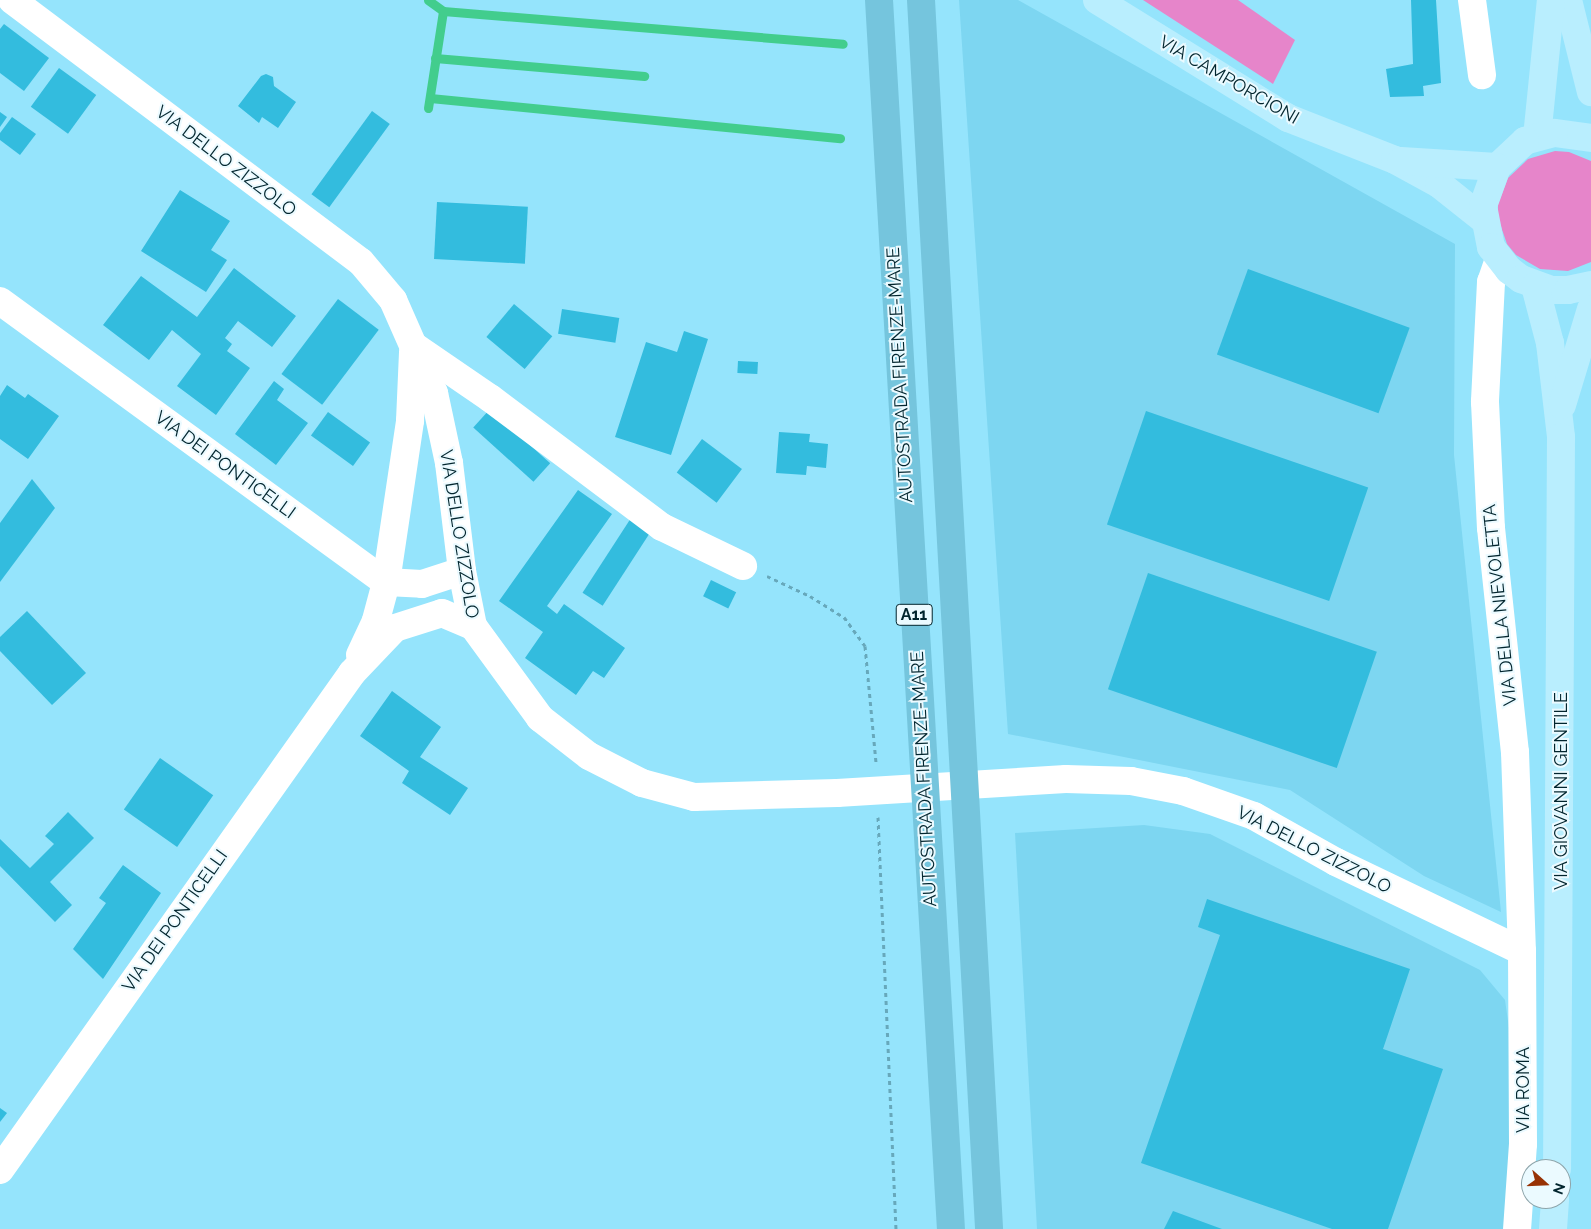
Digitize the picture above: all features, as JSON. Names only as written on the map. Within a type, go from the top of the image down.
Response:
[{"type":"highway","name":"AUTOSTRADA FIRENZE-MARE","points":[[879,0],[950,1229]]},
{"type":"highway","name":"A11","points":[[921,0],[989,1229]]},
{"type":"main road","name":"VIA CAMPORCIONI","points":[[1097,0],[1288,118],[1395,160]]},
{"type":"main road","points":[[1537,137],[1551,0]]},
{"type":"main road","points":[[1568,0],[1591,92]]},
{"type":"main road","points":[[1591,138],[1572,133],[1537,137],[1514,149],[1497,167],[1486,192],[1483,219],[1491,247],[1498,259],[1521,279],[1535,286],[1568,290],[1591,285]]},
{"type":"main road","points":[[1395,160],[1497,167]]},
{"type":"main road","points":[[1395,160],[1455,195],[1483,219]]},
{"type":"main road","points":[[1535,286],[1550,343],[1560,413]]},
{"type":"main road","points":[[1560,413],[1591,309]]},
{"type":"main road","name":"VIA GIOVANNI GENTILE","points":[[1557,1159],[1560,935],[1560,413]]},
{"type":"main road","points":[[1553,1229],[1554,1209]]},
{"type":"street","name":"VIA DELLO ZIZZOLO","points":[[12,0],[361,262],[393,300],[434,393],[449,463],[462,570],[473,626],[540,718],[589,756],[642,783],[694,797],[837,793],[1066,779],[1131,781],[1184,791],[1254,816],[1345,866],[1522,952]]},
{"type":"street","points":[[1472,0],[1482,75]]},
{"type":"street","name":"VIA DELLA NIEVOLETTA","points":[[1498,259],[1491,282],[1485,402],[1491,528],[1515,752],[1522,952]]},
{"type":"street","name":"VIA DEI PONTICELLI","points":[[0,301],[386,582]]},
{"type":"street","points":[[414,346],[490,398],[662,527],[743,566]]},
{"type":"street","points":[[352,673],[376,620],[386,582],[410,421],[414,346]]},
{"type":"street","points":[[386,582],[422,584],[462,570]]},
{"type":"street","points":[[352,673],[395,628],[442,612],[473,626]]},
{"type":"street","name":"VIA DEI PONTICELLI","points":[[0,1170],[352,673]]},
{"type":"street","name":"VIA ROMA","points":[[1517,1229],[1523,1144],[1522,952]]},
{"type":"path","points":[[743,566],[810,596],[844,617],[865,646],[876,765]]},
{"type":"path","points":[[878,814],[896,1229]]},
{"type":"shaded area","points":[[959,0],[1018,0],[1455,244],[1454,455],[1501,912],[1424,876],[1290,790],[1008,734]]},
{"type":"shaded area","points":[[1143,0],[1238,0],[1295,40],[1273,84]]},
{"type":"shaded area","points":[[1555,151],[1569,152],[1591,161],[1591,262],[1568,271],[1540,269],[1516,255],[1507,244],[1498,218],[1498,204],[1508,178],[1528,159]]},
{"type":"shaded area","points":[[1144,825],[1210,834],[1480,970],[1505,1000],[1513,1056],[1508,1229],[1037,1229],[1015,833]]},
{"type":"building","points":[[1411,0],[1436,0],[1441,83],[1423,86],[1424,96],[1390,97],[1386,69],[1413,64]]},
{"type":"building","points":[[4,24],[49,58],[24,91],[0,73],[0,29]]},
{"type":"building","points":[[59,68],[96,95],[68,134],[31,107]]},
{"type":"building","points":[[266,74],[273,77],[274,86],[296,102],[278,128],[262,117],[259,123],[238,106],[261,76]]},
{"type":"building","points":[[372,111],[390,124],[329,207],[311,194]]},
{"type":"building","points":[[0,112],[7,117],[0,127]]},
{"type":"building","points":[[12,117],[36,134],[20,155],[0,140],[0,133]]},
{"type":"building","points":[[180,190],[230,221],[211,250],[227,260],[206,292],[141,251]]},
{"type":"building","points":[[437,202],[528,207],[525,264],[434,259]]},
{"type":"building","points":[[234,268],[296,316],[272,347],[238,321],[225,338],[232,344],[227,351],[250,368],[216,415],[177,386],[201,354],[172,330],[149,360],[103,325],[141,276],[197,317]]},
{"type":"building","points":[[1248,269],[1410,328],[1379,413],[1217,355]]},
{"type":"building","points":[[338,299],[379,330],[322,405],[281,374]]},
{"type":"building","points":[[514,304],[552,336],[525,369],[486,337]]},
{"type":"building","points":[[562,309],[619,318],[615,343],[558,334]]},
{"type":"building","points":[[684,331],[708,339],[671,455],[615,437],[646,342],[677,352]]},
{"type":"building","points":[[738,361],[758,362],[757,374],[737,373]]},
{"type":"building","points":[[274,381],[284,389],[277,400],[308,423],[276,465],[235,434]]},
{"type":"building","points":[[7,385],[25,398],[28,394],[59,416],[28,459],[0,439],[0,396]]},
{"type":"building","points":[[490,409],[550,463],[533,482],[473,428]]},
{"type":"building","points":[[1146,411],[1368,488],[1329,601],[1107,524]]},
{"type":"building","points":[[328,412],[370,443],[353,466],[311,435]]},
{"type":"building","points":[[779,432],[810,434],[809,442],[828,444],[826,468],[807,466],[806,475],[776,473]]},
{"type":"building","points":[[702,439],[742,469],[717,503],[677,473]]},
{"type":"building","points":[[32,479],[55,508],[0,582],[0,523]]},
{"type":"building","points":[[578,490],[612,514],[547,606],[557,614],[564,604],[625,648],[604,678],[593,671],[576,695],[525,658],[543,632],[499,601]]},
{"type":"building","points":[[631,518],[651,531],[603,606],[583,593]]},
{"type":"building","points":[[1148,573],[1377,652],[1337,768],[1108,689]]},
{"type":"building","points":[[711,580],[736,592],[728,608],[703,596]]},
{"type":"building","points":[[27,611],[86,673],[52,705],[0,651],[0,637]]},
{"type":"building","points":[[392,691],[441,727],[420,757],[468,788],[450,815],[402,783],[409,771],[360,736]]},
{"type":"building","points":[[160,758],[213,795],[177,847],[124,810]]},
{"type":"building","points":[[68,812],[94,838],[50,882],[72,905],[55,922],[0,866],[0,839],[30,868],[54,844],[45,836]]},
{"type":"building","points":[[123,865],[161,893],[103,979],[73,949],[106,903],[99,898]]},
{"type":"building","points":[[1207,899],[1410,969],[1383,1049],[1443,1069],[1388,1229],[1332,1229],[1141,1163],[1220,935],[1198,927]]},
{"type":"building","points":[[0,1108],[7,1113],[0,1122]]},
{"type":"building","points":[[1173,1211],[1222,1229],[1164,1229]]},
{"type":"waterway","points":[[428,0],[443,11]]},
{"type":"waterway","points":[[428,108],[443,11],[843,44]]},
{"type":"waterway","points":[[435,58],[644,76]]},
{"type":"waterway","points":[[430,98],[840,138]]}]
